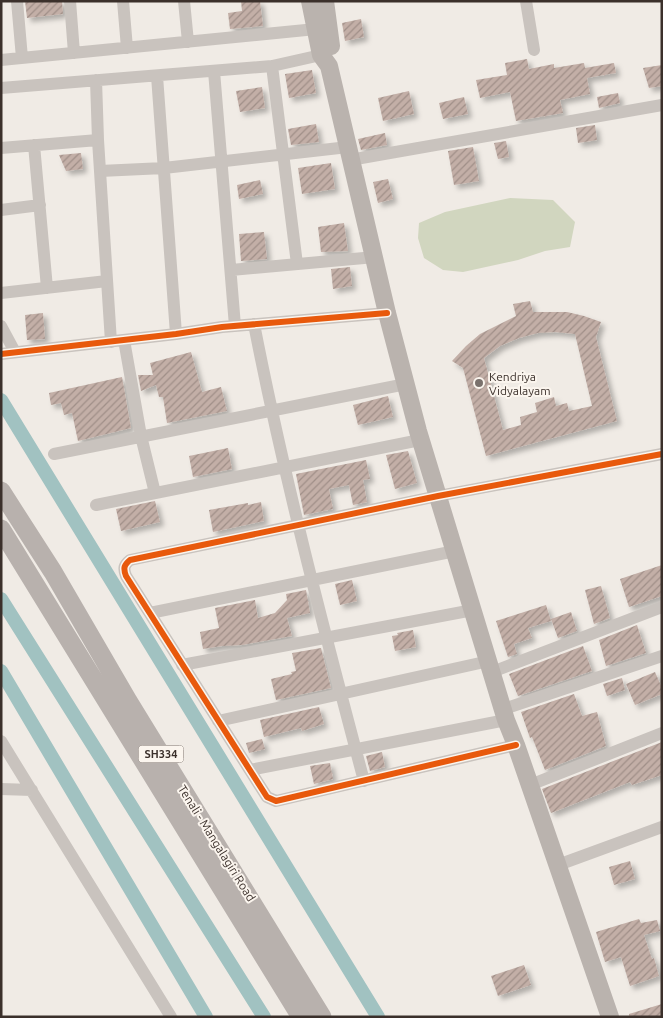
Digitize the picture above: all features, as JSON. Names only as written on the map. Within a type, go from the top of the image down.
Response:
[{"type":"main road","points":[[310,1],[420,440],[505,715],[610,1017]]},
{"type":"main road","points":[[325,1],[332,53],[325,61]]},
{"type":"main road","name":"Tenali - Mangalagiri Road","points":[[1,491],[53,572],[128,701],[322,1017]]},
{"type":"main road","name":"SH334","points":[[1,529],[301,1017]]},
{"type":"street","points":[[17,1],[22,58]]},
{"type":"street","points":[[70,1],[74,53]]},
{"type":"street","points":[[123,1],[127,48]]},
{"type":"street","points":[[184,1],[188,42]]},
{"type":"street","points":[[526,1],[534,50]]},
{"type":"street","points":[[1,60],[316,30]]},
{"type":"street","points":[[1,88],[325,61]]},
{"type":"street","points":[[272,66],[297,264]]},
{"type":"street","points":[[214,70],[235,326]]},
{"type":"street","points":[[157,76],[176,334]]},
{"type":"street","points":[[96,80],[107,281],[118,341],[155,493]]},
{"type":"street","points":[[100,171],[164,168],[283,155],[349,154],[662,106]]},
{"type":"street","points":[[1,148],[98,140]]},
{"type":"street","points":[[34,145],[47,288]]},
{"type":"street","points":[[1,210],[40,205]]},
{"type":"street","points":[[231,270],[374,258]]},
{"type":"street","points":[[1,292],[107,281]]},
{"type":"street","points":[[1,354],[235,326],[387,313]]},
{"type":"street","points":[[254,324],[271,411],[326,638],[364,781]]},
{"type":"street","points":[[1,326],[15,352]]},
{"type":"street","points":[[54,454],[406,384]]},
{"type":"street","points":[[96,505],[420,440]]},
{"type":"street","points":[[516,745],[276,802],[267,798],[150,613],[124,570],[125,564],[130,560],[299,524],[662,454]]},
{"type":"street","points":[[150,613],[454,551]]},
{"type":"street","points":[[218,721],[341,694],[490,667],[662,607]]},
{"type":"street","points":[[182,665],[473,610]]},
{"type":"street","points":[[250,770],[356,749],[505,715],[662,656]]},
{"type":"street","points":[[530,785],[662,733]]},
{"type":"street","points":[[1,741],[171,1017]]},
{"type":"street","points":[[1,789],[32,790]]},
{"type":"street","points":[[558,865],[662,827]]},
{"type":"green space","points":[[510,198],[553,200],[575,222],[570,247],[545,251],[518,260],[463,272],[443,270],[424,258],[418,238],[419,223],[445,212]]},
{"type":"building","points":[[25,1],[62,1],[63,14],[27,18]]},
{"type":"building","points":[[241,1],[260,1],[263,26],[230,29],[228,13],[242,11]]},
{"type":"building","points":[[361,19],[364,37],[345,41],[342,23]]},
{"type":"building","points":[[527,59],[529,69],[554,64],[554,68],[584,63],[585,68],[614,63],[616,73],[587,78],[590,94],[560,100],[563,113],[516,121],[510,92],[480,98],[476,80],[507,75],[505,63]]},
{"type":"building","points":[[662,65],[662,86],[649,88],[643,68]]},
{"type":"building","points":[[312,70],[316,93],[289,98],[285,74]]},
{"type":"building","points":[[262,87],[265,108],[240,112],[236,91]]},
{"type":"building","points":[[409,91],[414,114],[383,121],[378,98]]},
{"type":"building","points":[[618,93],[620,103],[599,108],[597,97]]},
{"type":"building","points":[[464,97],[468,114],[443,119],[439,103]]},
{"type":"building","points":[[316,124],[319,142],[291,145],[288,129]]},
{"type":"building","points":[[595,125],[597,140],[578,143],[576,128]]},
{"type":"building","points":[[385,133],[387,145],[361,150],[358,139]]},
{"type":"building","points":[[506,141],[509,157],[498,159],[494,143]]},
{"type":"building","points":[[473,147],[479,181],[454,185],[448,151]]},
{"type":"building","points":[[81,153],[83,169],[66,171],[59,155]]},
{"type":"building","points":[[331,163],[335,189],[302,194],[298,168]]},
{"type":"building","points":[[388,179],[393,199],[378,203],[373,182]]},
{"type":"building","points":[[260,180],[263,194],[239,199],[237,185]]},
{"type":"building","points":[[344,223],[348,251],[321,252],[318,227]]},
{"type":"building","points":[[264,232],[267,259],[241,261],[239,234]]},
{"type":"building","points":[[350,267],[352,286],[333,289],[331,269]]},
{"type":"building","name":"Kendriya Vidyalayam","points":[[530,301],[533,312],[567,312],[601,322],[596,337],[617,421],[486,456],[463,368],[452,361],[480,334],[516,316],[513,304]],"holes":[[[538,333],[575,334],[592,406],[569,411],[567,403],[556,406],[554,397],[535,403],[537,412],[520,417],[521,425],[503,430],[484,358],[500,346],[519,338]]]},
{"type":"building","points":[[43,313],[45,339],[27,340],[25,315]]},
{"type":"building","points":[[191,352],[202,392],[221,387],[227,411],[167,423],[163,397],[159,397],[156,385],[141,391],[138,375],[153,375],[150,363]]},
{"type":"building","points":[[122,377],[131,428],[78,441],[72,413],[64,415],[61,403],[51,405],[49,393]]},
{"type":"building","points":[[388,396],[393,417],[358,425],[353,405]]},
{"type":"building","points":[[228,448],[232,469],[193,477],[189,456]]},
{"type":"building","points":[[408,451],[417,483],[395,489],[386,455]]},
{"type":"building","points":[[366,460],[370,479],[363,480],[367,502],[353,505],[349,485],[329,489],[333,509],[304,515],[296,474]]},
{"type":"building","points":[[155,501],[160,522],[121,531],[116,509]]},
{"type":"building","points":[[261,502],[264,521],[213,532],[209,510]]},
{"type":"building","points":[[662,565],[662,596],[629,607],[620,579]]},
{"type":"building","points":[[352,580],[357,601],[340,605],[335,584]]},
{"type":"building","points":[[601,586],[610,618],[594,624],[585,590]]},
{"type":"building","points":[[306,590],[310,613],[287,618],[292,636],[242,645],[203,649],[200,632],[219,628],[215,608],[255,600],[258,618],[275,613],[287,600],[286,594]]},
{"type":"building","points":[[546,605],[551,621],[528,628],[532,638],[514,644],[517,654],[508,657],[496,621]]},
{"type":"building","points":[[571,612],[577,631],[558,638],[551,619]]},
{"type":"building","points":[[637,625],[646,653],[606,666],[599,640]]},
{"type":"building","points":[[413,630],[416,647],[395,651],[392,636],[398,635],[397,633]]},
{"type":"building","points":[[583,646],[592,671],[518,696],[509,674]]},
{"type":"building","points":[[321,648],[331,688],[276,700],[271,679],[292,674],[291,672],[296,671],[292,653]]},
{"type":"building","points":[[655,672],[662,688],[662,694],[635,705],[626,684]]},
{"type":"building","points":[[622,678],[625,690],[607,696],[603,684]]},
{"type":"building","points":[[574,694],[582,716],[597,712],[606,746],[545,770],[532,737],[530,738],[521,712]]},
{"type":"building","points":[[319,707],[324,724],[302,731],[301,728],[264,737],[260,720]]},
{"type":"building","points":[[262,739],[265,749],[249,753],[246,743]]},
{"type":"building","points":[[662,742],[662,775],[632,785],[630,782],[551,813],[542,789]]},
{"type":"building","points":[[382,752],[385,767],[370,771],[366,756]]},
{"type":"building","points":[[330,763],[333,779],[314,784],[310,766]]},
{"type":"building","points":[[630,861],[635,879],[614,885],[609,867]]},
{"type":"building","points":[[639,919],[641,923],[657,920],[660,931],[644,935],[659,976],[630,986],[621,957],[605,962],[596,932]]},
{"type":"building","points":[[524,965],[531,985],[498,996],[491,976]]},
{"type":"building","points":[[662,1004],[662,1017],[629,1017],[629,1014]]},
{"type":"waterway","points":[[1,400],[378,1017]]},
{"type":"waterway","points":[[1,599],[264,1017]]},
{"type":"waterway","points":[[1,671],[206,1017]]},
{"type":"cycle path","points":[[1,354],[222,327],[387,313]]},
{"type":"cycle path","points":[[516,745],[276,801],[267,797],[126,576],[125,565],[130,560],[438,496],[662,454]]},
{"type":"place","name":"Kendriya Vidyalayam","points":[[479,383]]}]
